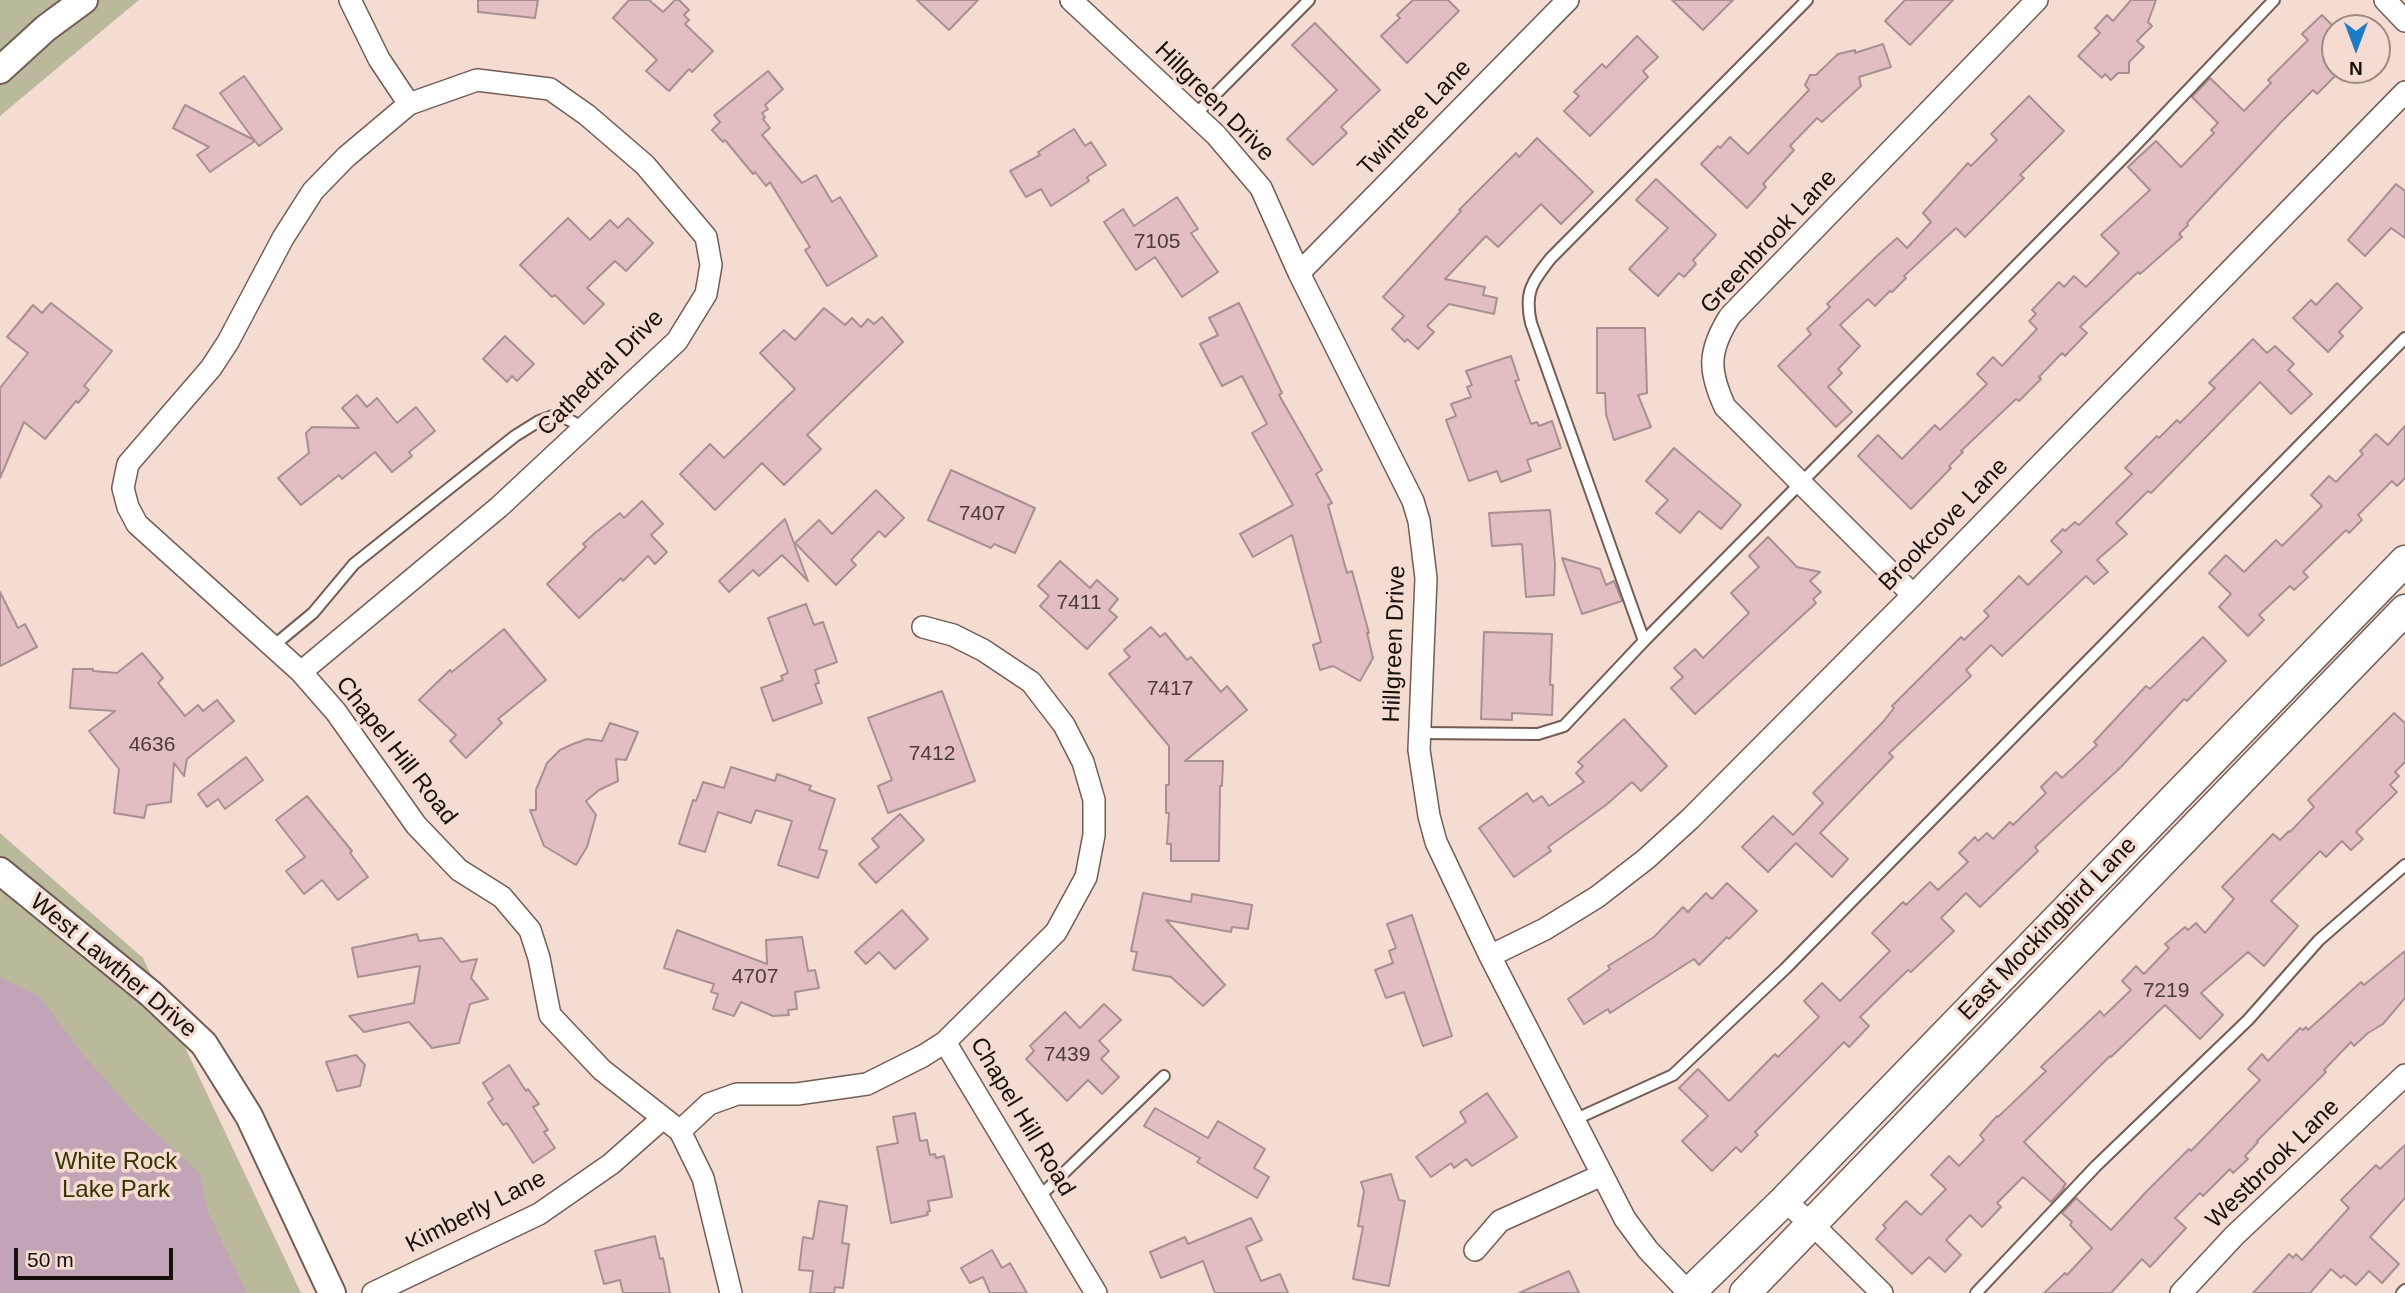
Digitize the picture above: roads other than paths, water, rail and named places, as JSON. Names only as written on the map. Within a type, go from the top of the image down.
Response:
[{"type":"main road","name":"East Mockingbird Lane","points":[[1689,1293],[1784,1201],[2405,561]]},
{"type":"main road","name":"East Mockingbird Lane","points":[[1745,1293],[2405,610]]},
{"type":"main road","points":[[2209,763],[2233,788]]},
{"type":"street","points":[[0,71],[46,28],[84,0]]},
{"type":"street","points":[[350,0],[379,59],[409,104]]},
{"type":"street","name":"Hillgreen Drive","points":[[1071,0],[1216,135],[1261,188],[1299,273],[1413,501],[1419,521],[1426,578],[1418,733],[1429,816],[1436,842],[1490,956],[1576,1119],[1602,1175],[1648,1250],[1689,1293]]},
{"type":"street","name":"Twintree Lane","points":[[1299,273],[1568,0]]},
{"type":"street","name":"Greenbrook Lane","points":[[1913,595],[1725,407],[1714,382],[1712,350],[1730,316],[2037,0]]},
{"type":"street","points":[[2385,0],[2405,21]]},
{"type":"street","name":"Cathedral Drive","points":[[301,673],[499,508],[677,341],[706,294],[711,265],[706,237],[645,165],[587,114],[550,89],[477,80],[409,104]]},
{"type":"street","name":"Brookcove Lane","points":[[1490,956],[1545,929],[1597,897],[1646,859],[1690,819],[2405,92]]},
{"type":"street","name":"Chapel Hill Road","points":[[409,104],[353,149],[313,191],[283,238],[228,342],[211,368],[128,464],[123,488],[128,508],[137,524],[301,673],[336,712],[416,825],[459,870],[502,897],[530,930],[539,958],[550,1015],[602,1070],[680,1131],[709,1104],[737,1094],[797,1094],[867,1084],[945,1042],[1096,1293]]},
{"type":"street","points":[[923,627],[953,635],[983,650],[1031,682],[1064,725],[1083,762],[1094,800],[1094,835],[1086,877],[1056,932],[945,1042]]},
{"type":"street","name":"West Lawther Drive","points":[[0,871],[151,994],[204,1044],[249,1116],[332,1293]]},
{"type":"street","name":"Westbrook Lane","points":[[2181,1293],[2235,1235],[2405,1075]]},
{"type":"street","name":"Kimberly Lane","points":[[373,1293],[538,1214],[611,1164],[663,1118]]},
{"type":"street","points":[[680,1131],[703,1178],[731,1293]]},
{"type":"street","points":[[1475,1250],[1500,1221],[1602,1175]]},
{"type":"street","points":[[1784,1201],[1811,1223],[1882,1293]]},
{"type":"lane","points":[[1195,115],[1309,0]]},
{"type":"lane","points":[[1644,641],[1531,323],[1526,302],[1536,277],[1551,258],[1807,0]]},
{"type":"lane","points":[[1418,733],[1538,734],[1564,726],[1644,641],[2130,150],[2274,0]]},
{"type":"lane","points":[[1576,1119],[1673,1075],[1786,968],[2405,338]]},
{"type":"lane","points":[[272,647],[313,613],[354,564],[515,436],[538,421],[558,414],[584,428]]},
{"type":"lane","points":[[1976,1293],[2096,1166],[2248,1020],[2319,940],[2405,865]]},
{"type":"lane","points":[[1039,1196],[1164,1076]]},
{"type":"park label","name":"White Rock Lake Park","points":[[116,1176]]}]
